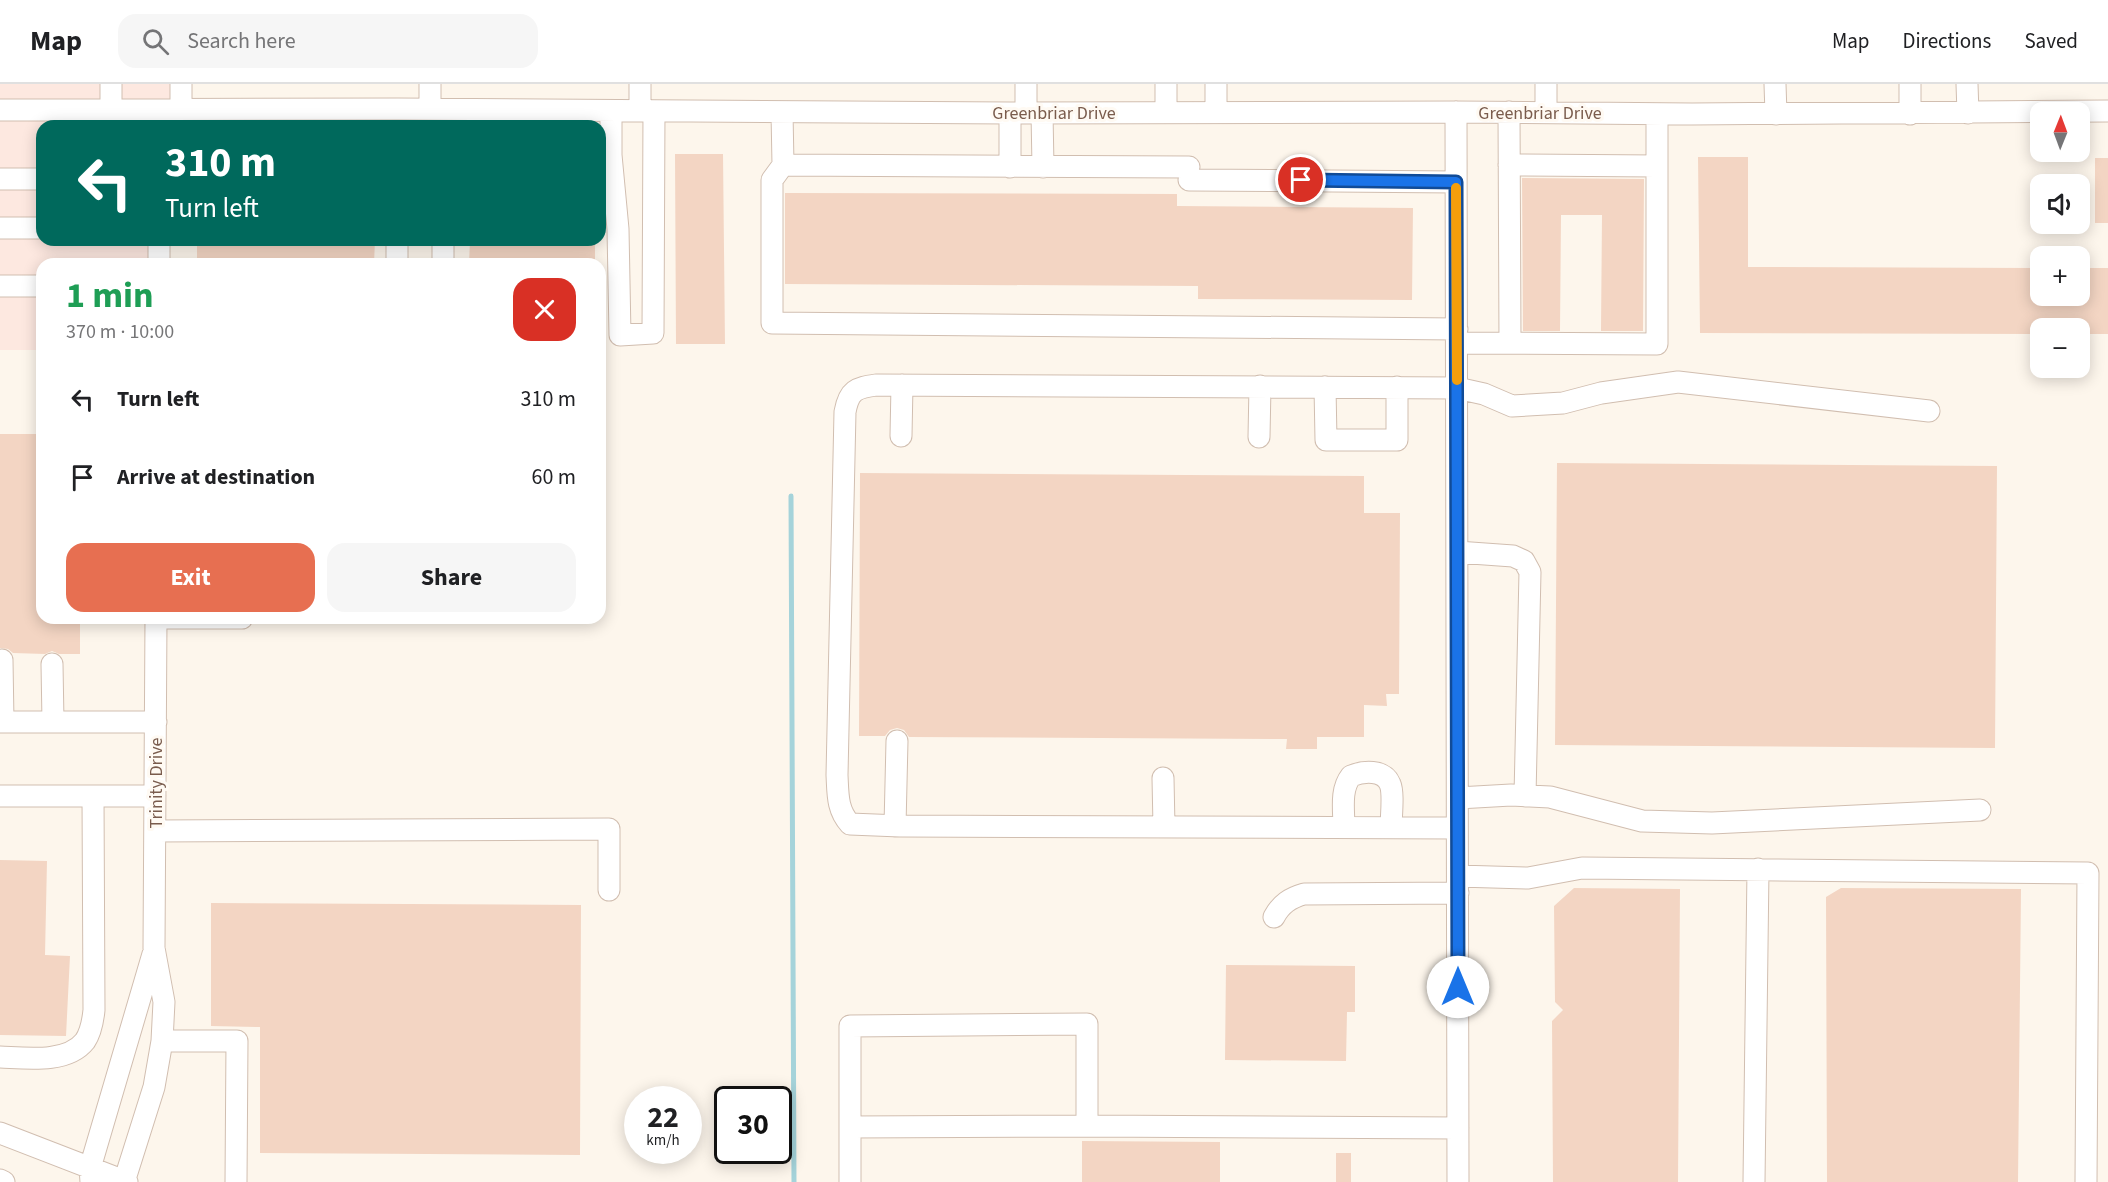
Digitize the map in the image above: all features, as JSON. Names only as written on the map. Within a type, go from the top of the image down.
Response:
[{"type":"street","points":[[111,84],[111,110]]},
{"type":"street","points":[[180,118],[182,84]]},
{"type":"street","points":[[430,84],[438,115]]},
{"type":"street","points":[[611,111],[611,155],[618,229],[620,335],[653,333],[647,111],[640,84]]},
{"type":"street","points":[[1010,167],[1026,113],[1026,84]]},
{"type":"street","points":[[1166,84],[1166,112]]},
{"type":"street","points":[[1216,84],[1216,112]]},
{"type":"street","points":[[1546,84],[1546,112]]},
{"type":"street","points":[[1775,84],[1776,114]]},
{"type":"street","points":[[1910,84],[1910,114]]},
{"type":"street","points":[[1966,84],[1968,113]]},
{"type":"street","name":"Greenbriar Drive","points":[[0,110],[111,110],[180,118],[398,117],[611,111],[1657,114],[2108,111]]},
{"type":"street","points":[[782,112],[783,165],[772,180],[772,323],[1457,336],[1510,343],[1657,344],[1657,114]]},
{"type":"street","points":[[1456,112],[1458,1182]]},
{"type":"street","points":[[1509,112],[1510,343]]},
{"type":"street","points":[[1026,113],[1043,167]]},
{"type":"street","points":[[783,165],[1043,167],[1456,182]]},
{"type":"street","points":[[1509,165],[1657,166]]},
{"type":"street","points":[[0,179],[36,179]]},
{"type":"street","points":[[0,228],[36,228]]},
{"type":"street","points":[[0,286],[36,286]]},
{"type":"street","points":[[1458,828],[850,824],[839,807],[837,775],[840,592],[847,398],[858,388],[902,385],[1397,387],[1457,388],[1484,394],[1512,406],[1563,403],[1601,393],[1678,382],[1929,411]]},
{"type":"street","points":[[902,385],[902,436]]},
{"type":"street","points":[[1259,437],[1260,386]]},
{"type":"street","points":[[1325,387],[1326,440],[1397,440],[1397,387]]},
{"type":"street","points":[[1457,552],[1513,556],[1524,561],[1530,572],[1525,796]]},
{"type":"street","name":"Trinity Drive","points":[[125,1182],[154,1087],[162,1041],[164,1002],[154,948],[156,624]]},
{"type":"street","points":[[2,660],[2,722],[156,722]]},
{"type":"street","points":[[52,664],[53,722]]},
{"type":"street","points":[[895,826],[897,741]]},
{"type":"street","points":[[1344,828],[1346,783],[1351,776],[1368,772],[1377,773],[1390,784],[1391,828]]},
{"type":"street","points":[[1163,778],[1164,827]]},
{"type":"street","points":[[0,796],[155,796]]},
{"type":"street","points":[[0,1057],[40,1058],[74,1051],[85,1041],[92,1027],[94,1010],[93,796]]},
{"type":"street","points":[[1458,798],[1550,797],[1642,821],[1712,823],[1980,810]]},
{"type":"street","points":[[155,831],[609,829],[609,890]]},
{"type":"street","points":[[1274,917],[1278,908],[1292,897],[1304,894],[1527,878],[1582,868],[2088,873],[2086,1182]]},
{"type":"street","points":[[1754,1182],[1758,869]]},
{"type":"street","name":"Trinity Drive","points":[[91,1175],[154,948]]},
{"type":"street","points":[[850,1182],[850,1026],[1086,1024],[1087,1126]]},
{"type":"street","points":[[162,1041],[237,1041],[236,1182]]},
{"type":"street","points":[[850,1127],[1458,1128]]},
{"type":"street","points":[[0,1133],[91,1175],[125,1182]]},
{"type":"street","points":[[0,1180],[4,1182]]},
{"type":"shaded area","points":[[0,84],[181,84],[178,120],[36,120],[36,246],[159,246],[159,258],[36,258],[36,350],[0,350]]},
{"type":"building","points":[[675,154],[723,154],[725,344],[676,344]]},
{"type":"building","points":[[1698,157],[1748,157],[1748,267],[2030,268],[2030,306],[2090,306],[2090,268],[2108,268],[2108,334],[2090,334],[2090,318],[2030,318],[2030,334],[1700,333]]},
{"type":"building","points":[[2095,158],[2108,158],[2108,223],[2095,223]]},
{"type":"building","points":[[1522,178],[1644,179],[1643,331],[1601,331],[1602,215],[1561,215],[1560,331],[1523,331]]},
{"type":"building","points":[[785,193],[1177,194],[1177,206],[1413,208],[1412,300],[1198,299],[1198,286],[785,284]]},
{"type":"building","points":[[197,246],[375,246],[374,258],[197,258]]},
{"type":"building","points":[[470,246],[595,246],[595,258],[469,258]]},
{"type":"building","points":[[0,434],[36,434],[36,624],[80,624],[80,654],[59,654],[52,651],[45,654],[13,653],[8,649],[0,648]]},
{"type":"building","points":[[1557,463],[1997,466],[1995,748],[1555,745]]},
{"type":"building","points":[[860,473],[1364,476],[1364,513],[1400,513],[1399,694],[1386,694],[1387,706],[1364,705],[1364,737],[1317,737],[1317,749],[1286,749],[1287,739],[909,737],[904,730],[897,728],[890,730],[885,736],[859,736]]},
{"type":"building","points":[[0,860],[47,861],[45,955],[70,956],[66,1036],[0,1035]]},
{"type":"building","points":[[1574,888],[1680,889],[1678,1182],[1553,1182],[1552,1021],[1563,1010],[1555,1002],[1554,906]]},
{"type":"building","points":[[1841,888],[2021,889],[2018,1182],[1827,1182],[1826,897]]},
{"type":"building","points":[[211,903],[581,905],[580,1155],[260,1153],[260,1027],[211,1026]]},
{"type":"building","points":[[1226,965],[1355,966],[1355,1012],[1347,1012],[1346,1061],[1225,1060]]},
{"type":"building","points":[[1082,1141],[1220,1142],[1220,1182],[1082,1182]]},
{"type":"building","points":[[1336,1153],[1351,1153],[1351,1182],[1336,1182]]},
{"type":"waterway","points":[[791,496],[794,1182]]},
{"type":"slow traffic","points":[[1456,188],[1457,380]]},
{"type":"route","points":[[1301,180],[1456,182],[1458,987]]}]
